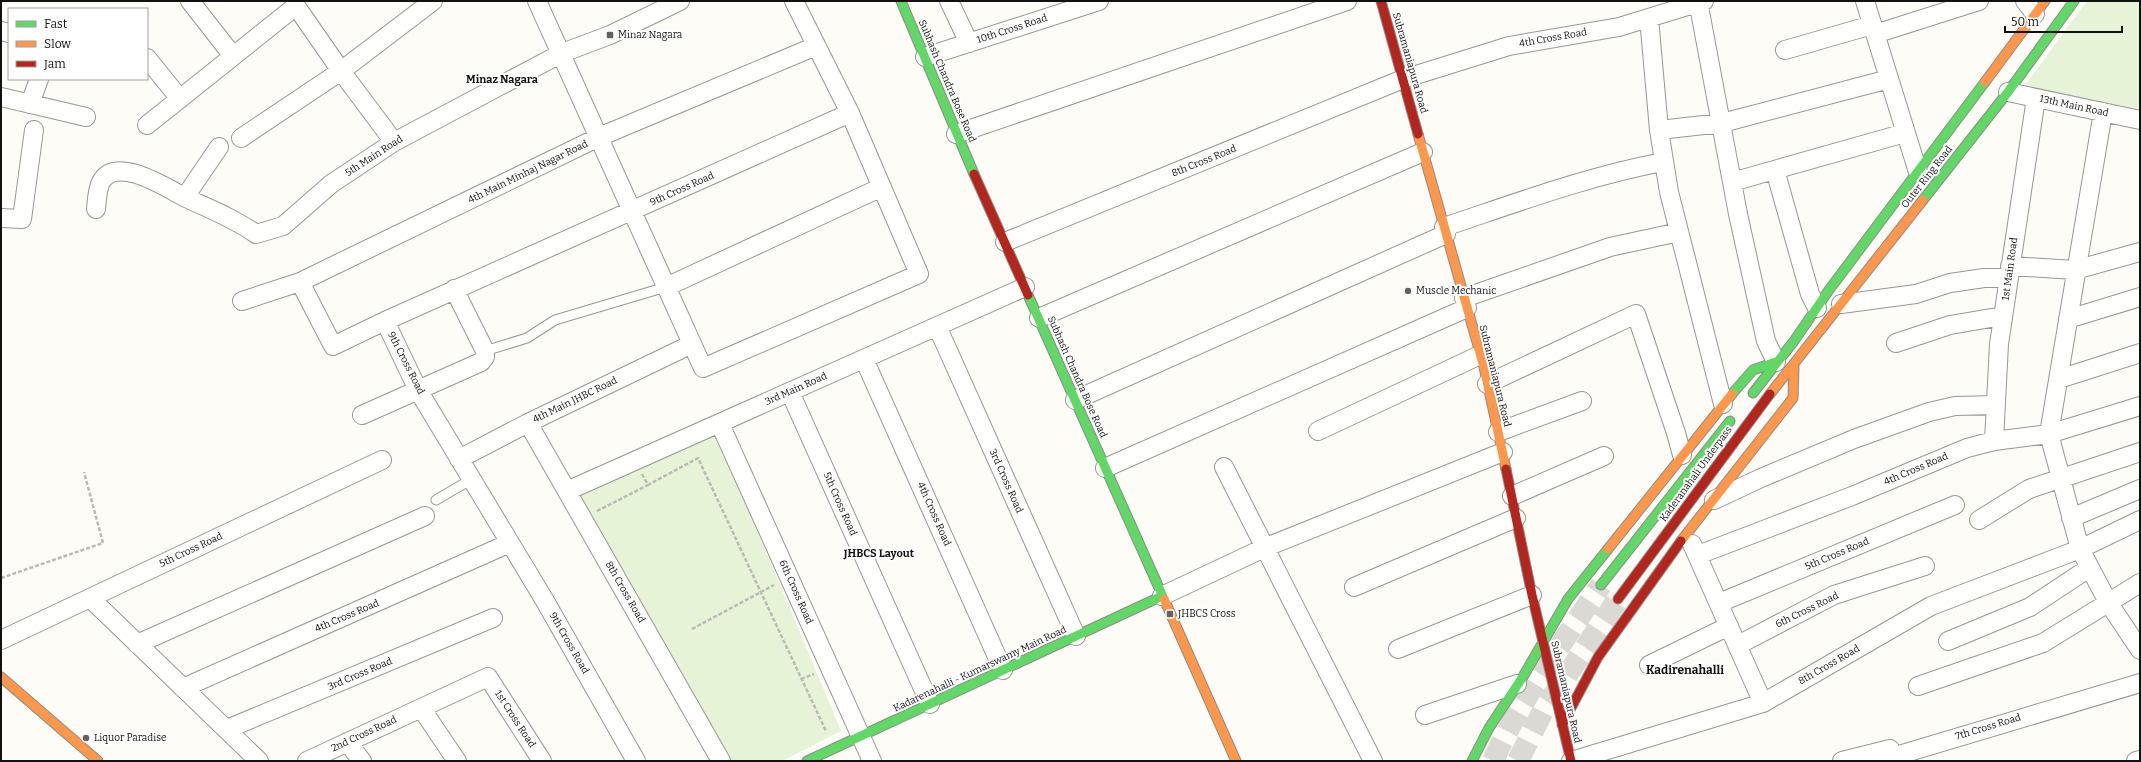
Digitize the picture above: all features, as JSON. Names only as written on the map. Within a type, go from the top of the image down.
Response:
[{"type":"main road","name":"Subhash Chandra Bose Road","points":[[902,1],[956,134],[1236,761]]},
{"type":"main road","name":"Subramaniapura Road","points":[[1381,1],[1480,355],[1503,452],[1532,595],[1571,761]]},
{"type":"main road","name":"Outer Ring Road","points":[[1794,366],[2008,92],[2074,1]]},
{"type":"main road","name":"Outer Ring Road","points":[[1776,362],[1818,308],[1918,172],[2035,5]]},
{"type":"main road","points":[[1749,398],[1776,362]]},
{"type":"main road","points":[[1487,761],[1473,758],[1489,728],[1543,643],[1568,599],[1682,455],[1729,410],[1753,370],[1776,362]]},
{"type":"main road","points":[[1562,725],[1598,657],[1687,532],[1714,500],[1793,398],[1794,366]]},
{"type":"main road","name":"Kaderanahali Underpass","points":[[1618,599],[1746,425],[1794,366]]},
{"type":"main road","name":"Kaderanahali Underpass","points":[[1601,585],[1729,410]]},
{"type":"main road","name":"Kadarenahalli - Kumarswamy Main Road","points":[[807,761],[1162,596]]},
{"type":"main road","points":[[1,677],[98,761]]},
{"type":"street","points":[[190,1],[233,56]]},
{"type":"street","points":[[241,138],[341,71],[433,1]]},
{"type":"street","points":[[538,1],[703,368],[919,274],[850,113],[794,1]]},
{"type":"street","name":"5th Main Road","points":[[96,209],[97,195],[101,181],[111,174],[128,171],[147,177],[244,225],[256,234],[283,226],[331,184],[394,142],[562,53],[610,34],[680,1]]},
{"type":"street","points":[[949,1],[969,43]]},
{"type":"street","name":"10th Cross Road","points":[[925,57],[1099,1]]},
{"type":"street","points":[[956,134],[1347,1]]},
{"type":"street","points":[[1865,1],[1918,172]]},
{"type":"street","points":[[1785,50],[1874,29],[1979,1]]},
{"type":"street","points":[[1700,2],[1732,182],[1766,341],[1776,362]]},
{"type":"street","name":"4th Cross Road","points":[[1402,79],[1509,46],[1619,27],[1700,2]]},
{"type":"street","points":[[147,125],[297,3],[341,71],[394,142]]},
{"type":"street","points":[[1649,18],[1663,162],[1679,232],[1729,410]]},
{"type":"street","name":"4th Main Minhaj Nagar Road","points":[[242,300],[300,282],[599,138],[816,46]]},
{"type":"street","points":[[148,59],[180,99]]},
{"type":"street","name":"8th Cross Road","points":[[1005,242],[1402,79]]},
{"type":"street","points":[[1659,130],[1722,123],[1889,79]]},
{"type":"street","points":[[30,104],[39,80]]},
{"type":"street","name":"13th Main Road","points":[[2008,92],[2140,120]]},
{"type":"street","points":[[1,97],[86,117]]},
{"type":"street","name":"1st Main Road","points":[[1994,441],[1999,344],[2036,98]]},
{"type":"street","points":[[2103,112],[2075,270],[2059,379],[2049,434],[2080,549],[2108,602],[2139,645]]},
{"type":"street","name":"9th Cross Road","points":[[636,761],[510,543],[418,390],[385,321],[850,113]]},
{"type":"street","points":[[1,218],[22,219],[34,130]]},
{"type":"street","points":[[1732,182],[1905,133]]},
{"type":"street","points":[[185,197],[219,147]]},
{"type":"street","points":[[1039,318],[1423,152]]},
{"type":"street","points":[[1075,400],[1445,231],[1576,182],[1629,168],[1663,162]]},
{"type":"street","points":[[1775,170],[1810,294],[1818,308]]},
{"type":"street","points":[[666,287],[882,187]]},
{"type":"street","points":[[1105,468],[1465,303],[1610,247],[1679,232]]},
{"type":"street","points":[[1841,304],[1916,294],[1950,283],[1984,278],[2010,272],[2075,270],[2140,252]]},
{"type":"street","points":[[300,282],[333,346],[385,321]]},
{"type":"street","name":"3rd Main Road","points":[[568,492],[1025,287]]},
{"type":"street","points":[[362,415],[481,362],[485,357],[485,351],[454,289]]},
{"type":"street","points":[[2068,320],[2140,297]]},
{"type":"street","points":[[1487,384],[1636,314],[1682,455]]},
{"type":"street","points":[[1896,343],[1950,325],[2004,316]]},
{"type":"street","name":"3rd Cross Road","points":[[937,326],[1076,636]]},
{"type":"street","name":"4th Main JHBC Road","points":[[459,458],[692,344]]},
{"type":"street","points":[[2059,379],[2140,353]]},
{"type":"street","points":[[1318,431],[1480,355]]},
{"type":"street","name":"4th Cross Road","points":[[864,359],[1003,670]]},
{"type":"street","name":"5th Cross Road","points":[[790,392],[930,704]]},
{"type":"street","points":[[1498,432],[1582,401]]},
{"type":"street","points":[[1714,500],[1761,478],[1854,439],[1929,412],[1954,406],[1996,405]]},
{"type":"street","name":"4th Cross Road","points":[[1698,555],[1852,496],[1967,448],[1994,441],[2049,434],[2140,406]]},
{"type":"street","name":"8th Cross Road","points":[[528,423],[721,761]]},
{"type":"street","name":"6th Cross Road","points":[[720,424],[872,761]]},
{"type":"street","points":[[1162,596],[1264,548],[1503,452]]},
{"type":"street","points":[[1979,520],[2029,490],[2140,452]]},
{"type":"street","points":[[1512,496],[1604,456]]},
{"type":"street","name":"5th Cross Road","points":[[1,640],[382,460]]},
{"type":"street","points":[[1224,467],[1373,761]]},
{"type":"street","points":[[2071,518],[2140,489]]},
{"type":"street","name":"5th Cross Road","points":[[1719,603],[1955,505]]},
{"type":"street","points":[[138,644],[425,516]]},
{"type":"street","points":[[1354,586],[1516,518]]},
{"type":"street","name":"8th Cross Road","points":[[1571,761],[1763,703],[1931,606],[1974,591],[2080,549],[2140,520]]},
{"type":"street","points":[[1687,532],[1763,703]]},
{"type":"street","name":"4th Cross Road","points":[[183,688],[510,543]]},
{"type":"street","name":"6th Cross Road","points":[[1738,646],[1834,595],[1925,566]]},
{"type":"street","points":[[1948,641],[2030,607],[2090,568]]},
{"type":"street","points":[[1918,686],[2042,643],[2140,583]]},
{"type":"street","points":[[1398,649],[1532,595]]},
{"type":"street","points":[[90,598],[259,761]]},
{"type":"street","name":"3rd Cross Road","points":[[227,730],[493,618]]},
{"type":"street","points":[[1649,665],[1729,626]]},
{"type":"street","name":"2nd Cross Road","points":[[307,761],[488,676]]},
{"type":"street","name":"1st Cross Road","points":[[488,676],[542,761]]},
{"type":"street","name":"7th Cross Road","points":[[1842,761],[1890,749],[1892,759],[2140,683]]},
{"type":"street","points":[[1425,715],[1517,684]]},
{"type":"street","points":[[420,708],[457,761]]},
{"type":"street","points":[[347,742],[362,761]]},
{"type":"street","points":[[2136,761],[2140,760]]},
{"type":"lane","points":[[485,351],[527,338],[555,320],[666,287]]},
{"type":"lane","points":[[436,500],[472,480]]},
{"type":"path","points":[[594,512],[698,458],[826,730]]},
{"type":"path","points":[[636,461],[648,485]]},
{"type":"path","points":[[1,578],[103,543],[84,472]]},
{"type":"path","points":[[692,629],[789,577]]},
{"type":"green space","points":[[2087,1],[2140,1],[2140,114],[2023,88]]},
{"type":"green space","points":[[716,432],[841,731],[782,761],[730,761],[577,490]]},
{"type":"tunnel","points":[[1493,761],[1529,693],[1601,585]]},
{"type":"tunnel","points":[[1518,761],[1543,711],[1618,599]]},
{"type":"traffic: fast","points":[[901,1],[974,174]]},
{"type":"traffic: fast","points":[[1923,200],[2008,92],[2074,1]]},
{"type":"traffic: fast","points":[[1753,393],[1794,341],[1829,290],[1985,82]]},
{"type":"traffic: fast","points":[[1028,295],[1164,599]]},
{"type":"traffic: fast","points":[[1732,394],[1753,370],[1776,362]]},
{"type":"traffic: fast","points":[[1601,585],[1730,421]]},
{"type":"traffic: fast","points":[[1472,761],[1489,728],[1524,675],[1568,599],[1608,549]]},
{"type":"traffic: fast","points":[[807,761],[1162,596]]},
{"type":"traffic: slow","points":[[1985,82],[2045,1]]},
{"type":"traffic: slow","points":[[1418,134],[1484,367],[1506,469]]},
{"type":"traffic: slow","points":[[1770,394],[1923,200]]},
{"type":"traffic: slow","points":[[1681,541],[1793,398],[1794,366]]},
{"type":"traffic: slow","points":[[1608,549],[1732,394]]},
{"type":"traffic: slow","points":[[1164,599],[1236,761]]},
{"type":"traffic: slow","points":[[1,677],[98,761]]},
{"type":"traffic: jam","points":[[1381,1],[1418,134]]},
{"type":"traffic: jam","points":[[974,174],[1028,295]]},
{"type":"traffic: jam","points":[[1618,599],[1770,394]]},
{"type":"traffic: jam","points":[[1506,469],[1532,595],[1571,761]]},
{"type":"traffic: jam","points":[[1562,725],[1598,657],[1681,541]]},
{"type":"place","name":"Minaz Nagara","points":[[610,35]]},
{"type":"place","name":"Muscle Mechanic","points":[[1408,291]]},
{"type":"place","name":"JHBCS Cross","points":[[1170,614]]},
{"type":"place","name":"Liquor Paradise","points":[[86,738]]},
{"type":"district","name":"Minaz Nagara","points":[[502,79]]},
{"type":"district","name":"JHBCS Layout","points":[[879,553]]},
{"type":"district","name":"Kadirenahalli","points":[[1685,670]]}]
